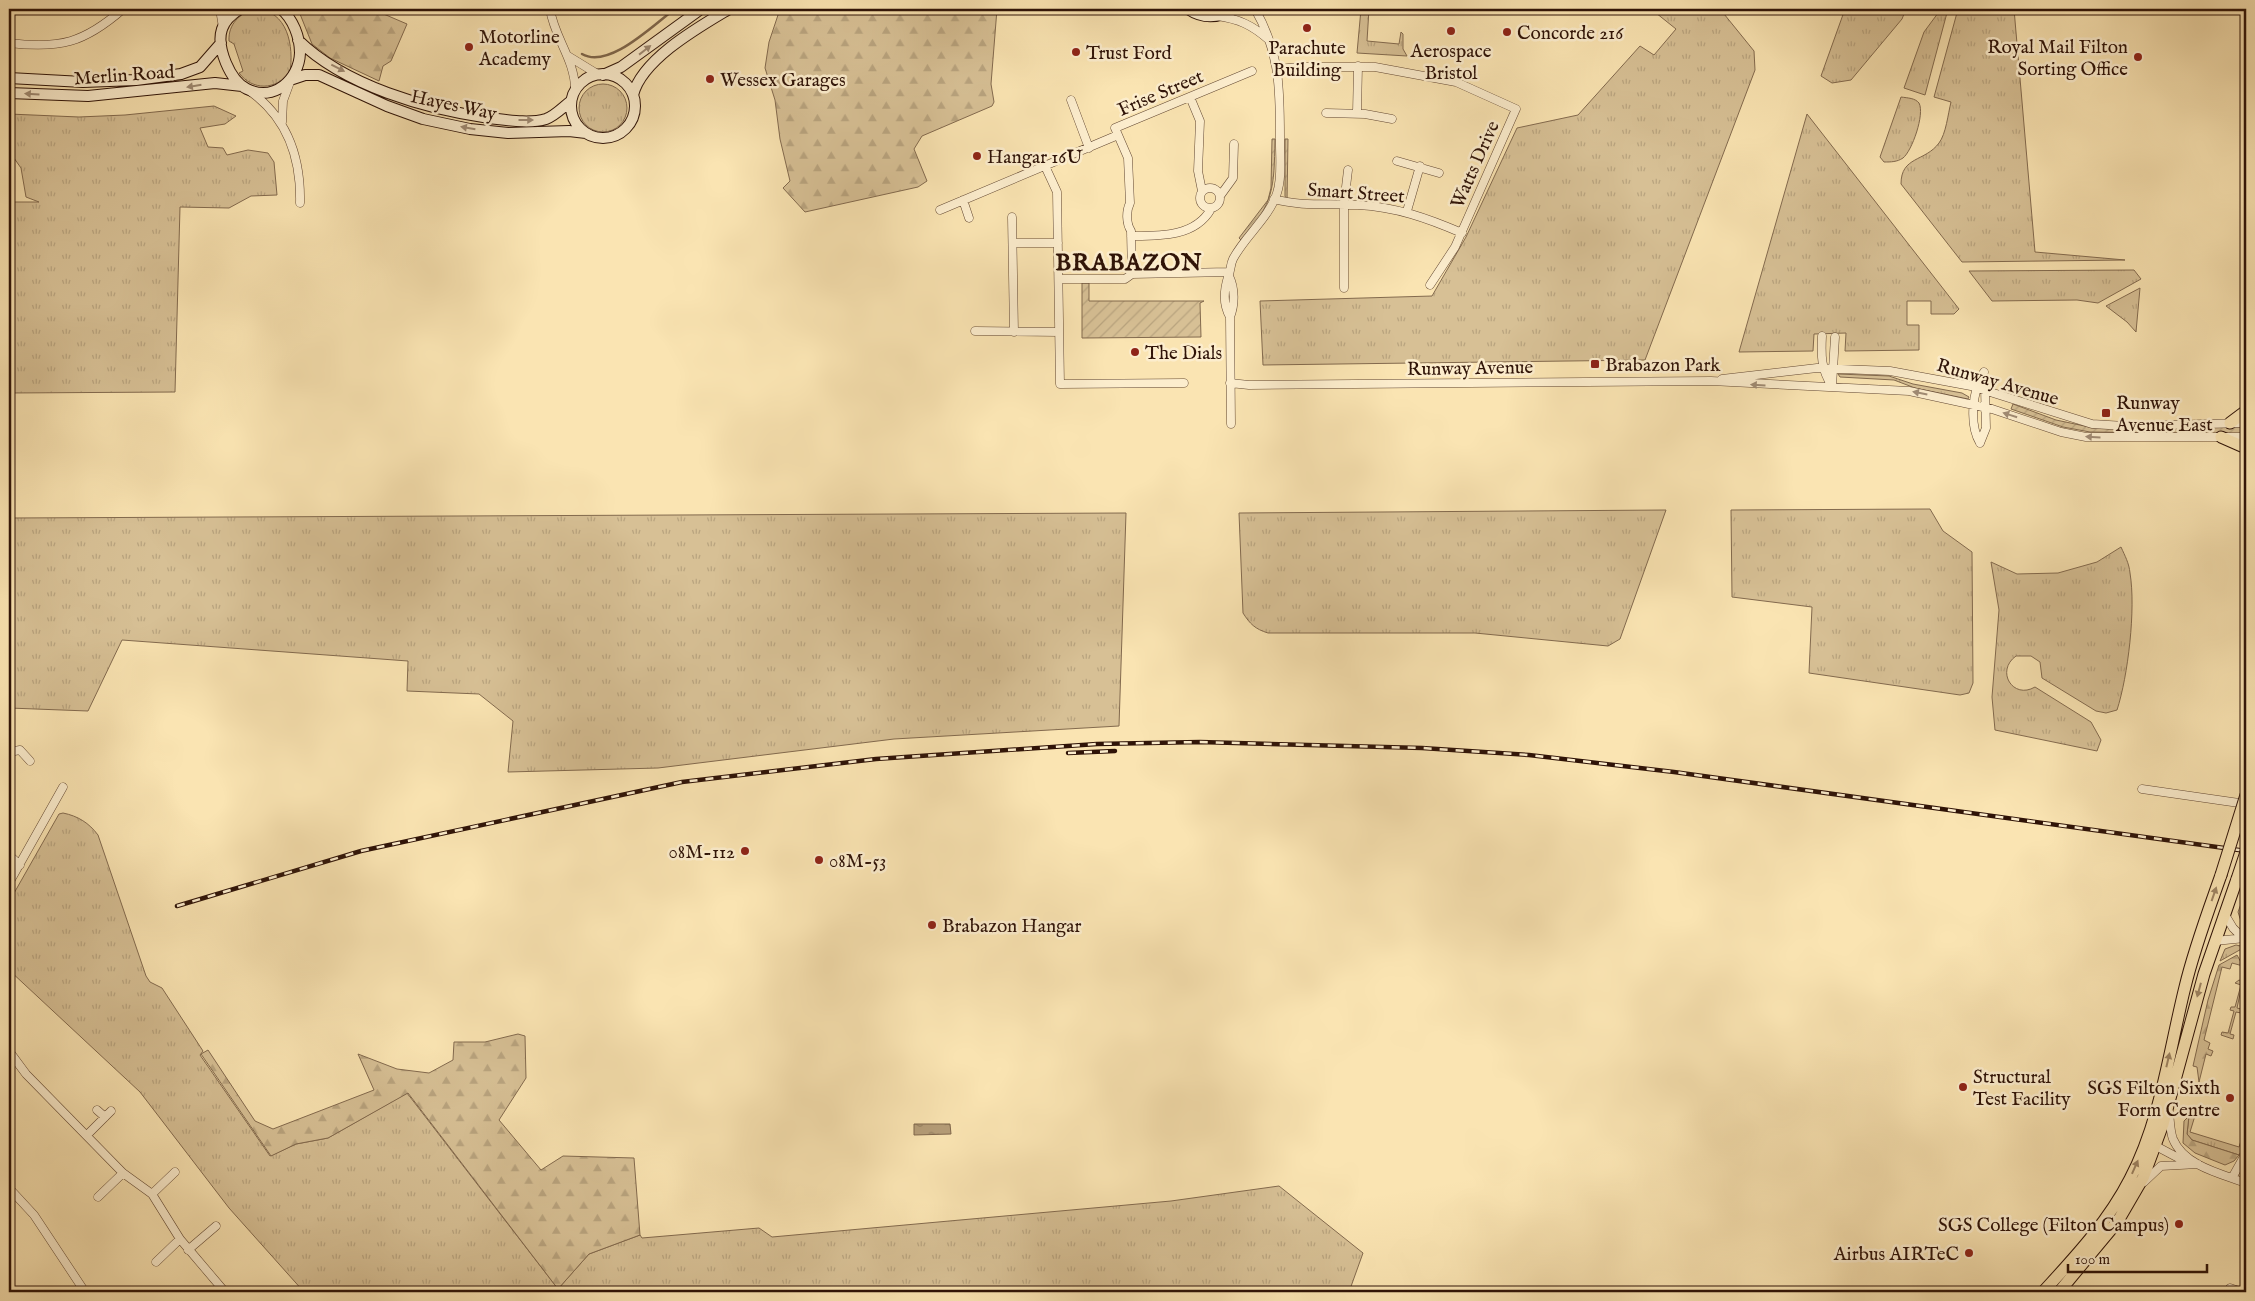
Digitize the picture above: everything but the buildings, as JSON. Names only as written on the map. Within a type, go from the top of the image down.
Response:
[{"type":"main road","points":[[2230,423],[2246,411]]},
{"type":"main road","points":[[2221,438],[2246,448]]},
{"type":"main road","points":[[2059,1292],[2099,1246],[2137,1190],[2151,1143],[2159,1097],[2190,968],[2246,795]]},
{"type":"main road","points":[[2042,1292],[2079,1253],[2108,1215],[2151,1143],[2168,1105],[2215,941],[2246,852]]},
{"type":"street","points":[[9,43],[52,46],[73,41],[104,25],[123,9]]},
{"type":"street","points":[[220,9],[221,42],[229,69],[245,88],[282,122]]},
{"type":"street","points":[[222,28],[230,17],[240,9]]},
{"type":"street","points":[[281,9],[289,13],[298,40],[299,64],[284,101],[282,122],[298,166],[300,204]]},
{"type":"street","points":[[550,9],[555,30],[568,56],[574,76],[574,89],[571,101],[573,118],[586,133],[595,137],[607,138],[623,131],[632,119],[635,105],[633,95],[626,85],[618,79],[601,75],[568,56]]},
{"type":"street","points":[[574,89],[583,81],[621,67],[701,9]]},
{"type":"street","points":[[633,95],[636,85],[653,64],[673,46],[729,9]]},
{"type":"street","points":[[1188,9],[1209,17],[1234,9]]},
{"type":"street","points":[[1231,424],[1230,317],[1233,310],[1232,284],[1229,274],[1236,253],[1274,199],[1280,170],[1280,92],[1278,69],[1270,41],[1255,9]]},
{"type":"street","points":[[1215,16],[1245,22],[1270,41]]},
{"type":"street","name":"Hayes Way","points":[[298,40],[320,59],[376,88],[447,110],[506,120],[535,120],[555,114],[571,101]]},
{"type":"street","name":"Merlin Road","points":[[9,78],[83,82],[136,80],[181,74],[200,67],[221,42]]},
{"type":"street","points":[[1278,69],[1358,66],[1357,113]]},
{"type":"street","name":"Watts Drive","points":[[1358,66],[1376,67],[1456,82],[1516,109],[1462,233],[1430,285]]},
{"type":"street","name":"Frise Street","points":[[940,210],[1090,148],[1118,135],[1115,128],[1252,71]]},
{"type":"street","name":"Hayes Way","points":[[245,88],[273,91],[291,80],[304,75],[319,75],[414,116],[470,129],[508,134],[568,131],[586,133]]},
{"type":"street","name":"Merlin Road","points":[[9,92],[88,96],[215,83],[245,88]]},
{"type":"street","points":[[1190,97],[1200,121],[1198,171],[1202,191],[1199,198],[1201,205],[1211,208]]},
{"type":"street","points":[[1071,100],[1090,148]]},
{"type":"street","points":[[1326,113],[1357,113],[1392,119]]},
{"type":"street","points":[[1118,135],[1128,163],[1130,203],[1127,208],[1127,226],[1131,236],[1132,274]]},
{"type":"street","points":[[1131,236],[1166,235],[1189,229],[1202,221],[1211,208],[1218,204],[1220,196],[1233,178],[1234,144]]},
{"type":"street","points":[[1397,161],[1420,166],[1439,173]]},
{"type":"street","points":[[1045,166],[1057,192],[1060,384],[1184,383]]},
{"type":"street","points":[[1407,211],[1420,166]]},
{"type":"street","points":[[1344,288],[1344,204],[1348,170]]},
{"type":"street","points":[[1202,191],[1211,188],[1217,190],[1220,196]]},
{"type":"street","name":"Smart Street","points":[[1274,199],[1289,204],[1344,204],[1407,211],[1462,233]]},
{"type":"street","points":[[963,200],[969,218]]},
{"type":"street","points":[[1012,217],[1014,332]]},
{"type":"street","points":[[1013,243],[1058,243]]},
{"type":"street","points":[[1059,279],[1125,279],[1132,274],[1229,274]]},
{"type":"street","points":[[975,331],[1059,332]]},
{"type":"street","points":[[1822,336],[1820,356],[1823,368],[1832,386]]},
{"type":"street","points":[[1832,386],[1835,337]]},
{"type":"street","name":"Runway Avenue","points":[[1710,381],[1756,374],[1823,368],[1910,373],[1981,389],[2054,414],[2092,424],[2125,426],[2246,423]]},
{"type":"street","name":"Runway Avenue","points":[[1230,383],[1249,385],[1710,381],[1758,385],[1832,386],[1909,391],[1987,408],[2061,432],[2086,437],[2246,438]]},
{"type":"street","points":[[1981,389],[1987,408],[1986,432],[1980,443],[1974,432],[1974,405],[1981,389]]},
{"type":"street","points":[[9,752],[20,750],[30,761]]},
{"type":"street","points":[[9,883],[63,787]]},
{"type":"street","points":[[2142,790],[2246,804]]},
{"type":"street","points":[[9,855],[20,865]]},
{"type":"street","points":[[2224,913],[2233,928],[2245,938]]},
{"type":"street","points":[[2215,941],[2245,938]]},
{"type":"street","points":[[9,1050],[26,1074],[123,1173],[152,1194],[188,1250],[225,1292]]},
{"type":"street","points":[[2168,1105],[2171,1133],[2176,1145],[2194,1164]]},
{"type":"street","points":[[97,1110],[104,1117]]},
{"type":"street","points":[[87,1135],[111,1111]]},
{"type":"street","points":[[2151,1143],[2194,1164],[2246,1183]]},
{"type":"street","points":[[2232,1178],[2246,1153]]},
{"type":"street","points":[[2137,1190],[2161,1166],[2194,1164]]},
{"type":"street","points":[[98,1196],[123,1173]]},
{"type":"street","points":[[152,1194],[173,1177]]},
{"type":"street","points":[[9,1188],[34,1215],[85,1292]]},
{"type":"street","points":[[105,1190],[111,1197]]},
{"type":"street","points":[[188,1250],[216,1226]]},
{"type":"street","points":[[156,1262],[180,1239]]},
{"type":"street","points":[[2230,1288],[2242,1292]]},
{"type":"green space","points":[[255,9],[266,11],[275,16],[282,23],[289,41],[291,52],[290,73],[278,83],[271,85],[264,86],[251,83],[239,73],[243,71],[234,44],[229,41],[231,29],[236,20],[244,13]]},
{"type":"green space","points":[[298,9],[372,9],[407,24],[391,61],[383,66],[379,81],[330,58],[312,44]]},
{"type":"green space","points":[[780,9],[997,9],[991,84],[994,102],[992,106],[922,136],[914,149],[927,181],[918,187],[805,212],[783,188],[790,181],[780,139],[775,100],[765,68],[769,42]]},
{"type":"green space","points":[[1361,9],[1369,9],[1367,41],[1399,44],[1401,32],[1403,34],[1403,49],[1407,56],[1357,53]]},
{"type":"green space","points":[[1651,9],[1720,9],[1754,51],[1755,70],[1645,360],[1263,365],[1260,301],[1432,296],[1466,237],[1517,128],[1578,115],[1640,46],[1654,55],[1676,29]]},
{"type":"green space","points":[[1845,9],[1906,9],[1902,19],[1851,80],[1832,83],[1821,76]]},
{"type":"green space","points":[[1941,9],[1948,9],[1925,95],[1904,88],[1924,32]]},
{"type":"green space","points":[[1958,9],[2014,9],[2035,252],[2125,260],[1962,262],[1901,184],[1905,168],[1933,149],[1939,143],[1943,134],[1951,102],[1934,97]]},
{"type":"green space","points":[[603,84],[612,86],[620,91],[625,99],[627,108],[625,117],[620,125],[612,130],[603,132],[594,130],[586,125],[581,117],[579,108],[581,99],[586,91],[594,86]]},
{"type":"green space","points":[[1901,97],[1913,99],[1919,103],[1920,115],[1917,132],[1907,154],[1903,158],[1892,162],[1884,162],[1880,157]]},
{"type":"green space","points":[[214,106],[236,116],[225,124],[200,128],[208,147],[223,148],[227,155],[248,150],[268,153],[274,162],[277,195],[251,196],[229,208],[180,207],[175,392],[9,393],[9,202],[39,202],[26,197],[21,168],[9,151],[9,114],[79,117],[125,115]]},
{"type":"green space","points":[[1807,114],[1959,309],[1954,314],[1931,314],[1931,301],[1907,301],[1907,325],[1919,325],[1919,350],[1845,351],[1846,333],[1814,334],[1813,351],[1739,352]]},
{"type":"green space","points":[[1272,139],[1275,139],[1273,183],[1268,200],[1271,188]]},
{"type":"green space","points":[[1285,139],[1288,139],[1287,201],[1285,196]]},
{"type":"green space","points":[[1268,200],[1261,215],[1242,241],[1239,238]]},
{"type":"green space","points":[[2134,270],[2141,279],[2098,303],[2077,300],[1992,301],[1969,271]]},
{"type":"green space","points":[[1082,283],[1089,283],[1089,301],[1204,301],[1200,303],[1201,337],[1082,338]]},
{"type":"green space","points":[[2140,288],[2136,332],[2127,322],[2106,306]]},
{"type":"green space","points":[[1838,374],[1889,376],[1913,384],[1962,393],[1969,397],[1968,399],[1915,388],[1894,380],[1840,377]]},
{"type":"green space","points":[[2013,404],[2056,420],[2094,428],[2246,427],[2246,434],[2090,432],[2063,427],[2011,409]]},
{"type":"green space","points":[[1930,509],[1943,531],[1972,552],[1973,683],[1969,693],[1960,695],[1809,673],[1812,607],[1732,597],[1731,510]]},
{"type":"green space","points":[[1666,510],[1620,639],[1608,646],[1475,633],[1268,633],[1253,626],[1243,613],[1239,513]]},
{"type":"green space","points":[[1126,513],[1119,726],[894,739],[658,768],[508,772],[513,721],[479,694],[407,691],[408,661],[122,640],[88,711],[9,708],[9,518]]},
{"type":"green space","points":[[2121,547],[2129,569],[2132,605],[2128,661],[2117,710],[2106,713],[2096,711],[2042,678],[2040,662],[2031,656],[2016,656],[2010,662],[2007,669],[2009,682],[2014,687],[2020,690],[2027,690],[2035,687],[2091,722],[2101,740],[2097,751],[1995,730],[1992,697],[1999,610],[1991,562],[2017,574],[2058,573],[2097,562]]},
{"type":"green space","points":[[63,813],[83,821],[98,835],[146,976],[150,982],[162,988],[203,1051],[200,1055],[270,1156],[296,1144],[328,1138],[407,1093],[558,1289],[589,1254],[640,1235],[642,1238],[759,1228],[772,1237],[1171,1201],[1279,1186],[1363,1253],[1349,1292],[304,1292],[229,1208],[140,1092],[9,970],[9,902],[59,814]]},
{"type":"green space","points":[[2245,893],[2246,920],[2244,931],[2238,912]]},
{"type":"green space","points":[[2236,945],[2245,947],[2220,961],[2225,949]]},
{"type":"green space","points":[[2237,955],[2243,966],[2232,963],[2230,969],[2222,967],[2204,1040],[2210,1043],[2208,1049],[2213,1051],[2211,1056],[2206,1054],[2199,1082],[2197,1067],[2193,1066],[2208,1000],[2219,965]]},
{"type":"green space","points":[[2239,980],[2245,982],[2246,986],[2242,985],[2237,1008],[2241,1009],[2241,1013],[2236,1012],[2230,1034],[2234,1035],[2233,1039],[2221,1035],[2222,1032],[2228,1033],[2234,1011],[2230,1010],[2231,1007],[2235,1007],[2241,985],[2235,983]]},
{"type":"green space","points":[[518,1034],[525,1036],[526,1078],[499,1120],[541,1170],[563,1156],[634,1158],[640,1235],[589,1254],[558,1289],[408,1093],[328,1138],[296,1144],[271,1156],[201,1054],[208,1050],[255,1121],[273,1129],[374,1090],[358,1054],[397,1069],[429,1073],[453,1060],[454,1042],[485,1042]]},
{"type":"green space","points":[[2198,1106],[2190,1132],[2239,1147],[2246,1125],[2246,1143],[2239,1155],[2192,1140],[2187,1134],[2189,1116]]},
{"type":"green space","points":[[2189,1116],[2187,1134],[2192,1140],[2239,1155],[2234,1161],[2225,1165],[2195,1153],[2183,1143],[2184,1121]]},
{"type":"water","points":[[914,1124],[950,1124],[951,1134],[914,1135]]},
{"type":"waterway","points":[[582,54],[593,57],[605,56],[618,51],[675,9]]},
{"type":"railway","points":[[177,906],[361,851],[682,782],[876,759],[1097,744],[1200,742],[1422,748],[1529,755],[1674,772],[2246,851]]},
{"type":"railway","points":[[1068,753],[1115,751]]},
{"type":"place","name":"Parachute Building","points":[[1307,28]]},
{"type":"place","name":"Aerospace Bristol","points":[[1451,31]]},
{"type":"place","name":"Concorde 216","points":[[1507,32]]},
{"type":"place","name":"Motorline Academy","points":[[469,47]]},
{"type":"place","name":"Trust Ford","points":[[1076,52]]},
{"type":"place","name":"Royal Mail Filton Sorting Office","points":[[2138,57]]},
{"type":"place","name":"Wessex Garages","points":[[710,79]]},
{"type":"place","name":"Hangar 16U","points":[[977,156]]},
{"type":"place","name":"The Dials","points":[[1135,352]]},
{"type":"place","name":"Brabazon Park","points":[[1595,364]]},
{"type":"place","name":"Runway Avenue East","points":[[2106,413]]},
{"type":"place","name":"08M-112","points":[[745,851]]},
{"type":"place","name":"08M-53","points":[[819,860]]},
{"type":"place","name":"Brabazon Hangar","points":[[932,925]]},
{"type":"place","name":"Structural Test Facility","points":[[1963,1087]]},
{"type":"place","name":"SGS Filton Sixth Form Centre","points":[[2230,1098]]},
{"type":"place","name":"SGS College (Filton Campus)","points":[[2179,1224]]},
{"type":"place","name":"Airbus AIRTeC","points":[[1969,1253]]},
{"type":"district","name":"BRABAZON","points":[[1129,262]]}]
